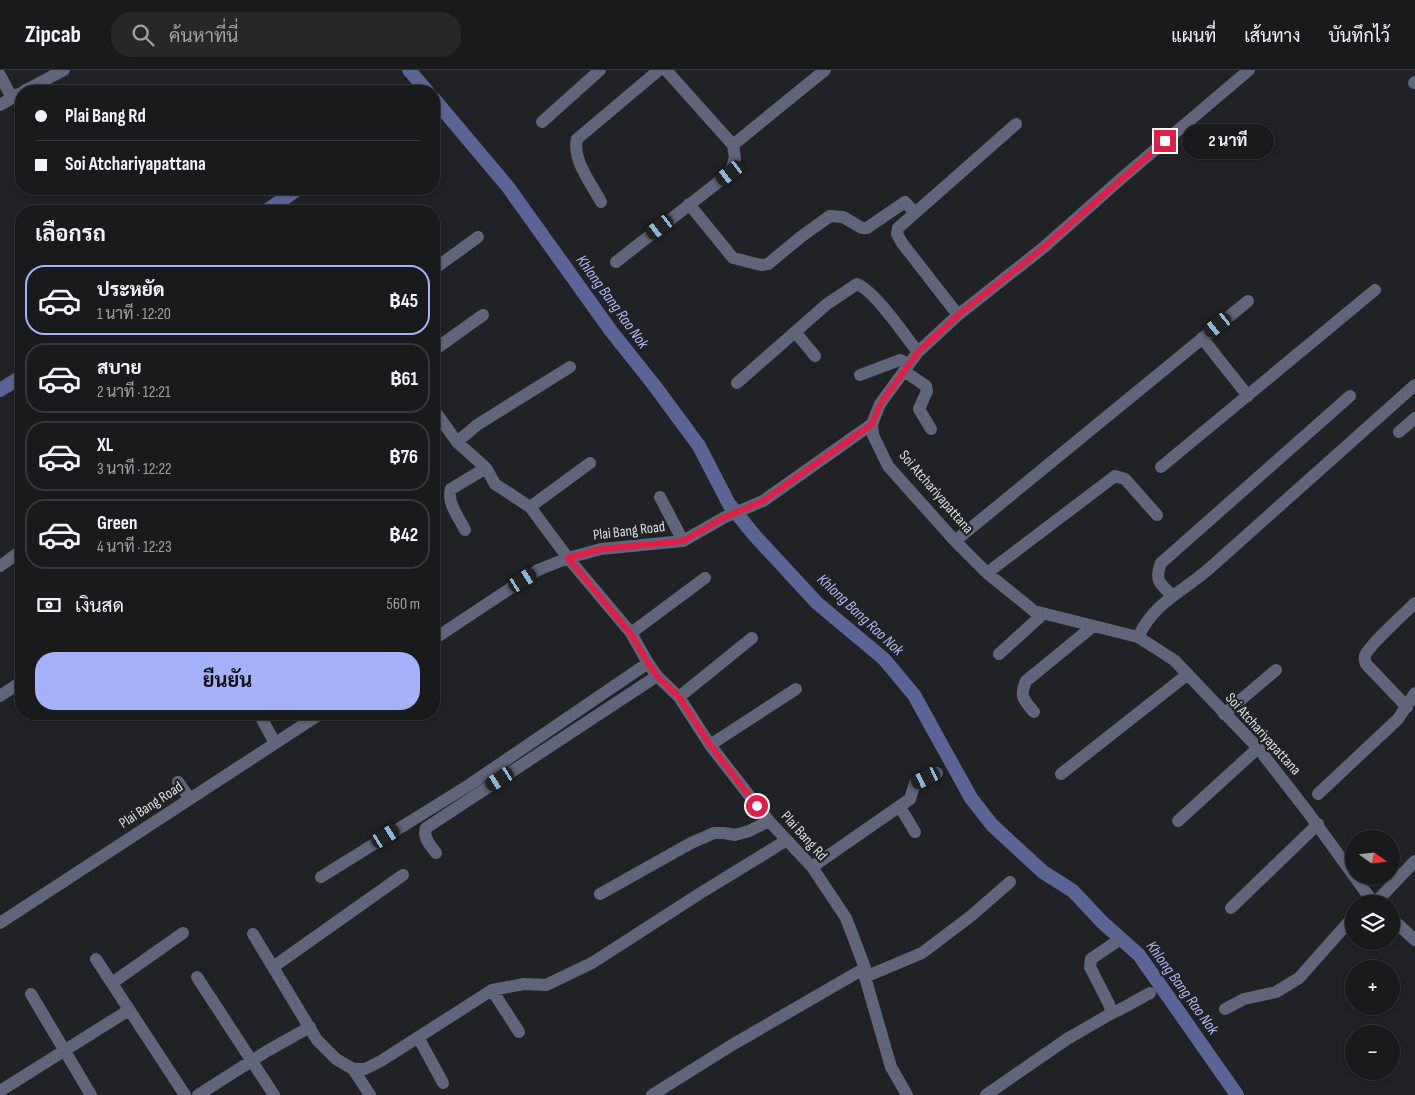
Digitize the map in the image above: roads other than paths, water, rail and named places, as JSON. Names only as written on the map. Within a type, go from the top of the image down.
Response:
[{"type":"street","points":[[36,85],[64,70]]},
{"type":"street","points":[[542,122],[600,70]]},
{"type":"street","points":[[601,202],[577,157],[575,146],[577,139],[659,70]]},
{"type":"street","points":[[616,262],[730,173],[735,158],[733,145],[666,70]]},
{"type":"street","points":[[733,145],[825,70]]},
{"type":"street","points":[[872,424],[880,404],[918,352],[958,315],[1043,248],[1249,70]]},
{"type":"street","points":[[0,75],[15,90]]},
{"type":"street","points":[[0,105],[15,96]]},
{"type":"street","points":[[958,315],[902,243],[898,234],[898,228],[1016,124]]},
{"type":"street","points":[[690,204],[733,258],[761,265],[768,264],[830,216],[843,217],[862,228],[867,228],[905,202],[915,213]]},
{"type":"street","points":[[440,265],[478,237]]},
{"type":"street","points":[[737,383],[827,304],[857,284],[863,286],[874,296],[918,352]]},
{"type":"street","points":[[1161,467],[1375,290]]},
{"type":"street","points":[[955,540],[1248,301]]},
{"type":"street","points":[[440,346],[483,315]]},
{"type":"street","points":[[796,333],[815,356]]},
{"type":"street","points":[[1202,338],[1248,396]]},
{"type":"street","points":[[860,375],[900,360],[926,386],[927,391],[919,409],[931,428]]},
{"type":"street","points":[[457,442],[477,425],[570,367]]},
{"type":"street","points":[[1138,637],[1145,622],[1158,607],[1204,574],[1415,385]]},
{"type":"street","points":[[1172,596],[1157,579],[1161,563],[1350,396]]},
{"type":"street","name":"Plai Bang Rd","points":[[440,418],[457,442],[486,468],[495,484],[530,507],[568,558],[630,633],[657,676],[679,697],[710,745],[769,821],[812,867],[846,918],[865,972],[891,1066],[907,1095]]},
{"type":"street","points":[[1399,432],[1415,418]]},
{"type":"street","name":"Soi Atchariyapattana","points":[[872,424],[873,435],[888,466],[955,540],[988,573],[1034,611],[1138,637],[1174,660],[1258,748],[1318,824],[1345,863]]},
{"type":"street","name":"Plai Bang Road","points":[[440,635],[538,570],[568,558],[601,549],[683,541],[725,517],[763,501],[872,424]]},
{"type":"street","points":[[530,507],[590,463]]},
{"type":"street","points":[[465,530],[450,501],[451,489],[486,468]]},
{"type":"street","points":[[988,573],[1115,476],[1125,479],[1158,515]]},
{"type":"street","points":[[660,497],[683,541]]},
{"type":"street","points":[[0,566],[15,555]]},
{"type":"street","points":[[630,633],[705,578]]},
{"type":"street","points":[[1407,707],[1366,664],[1365,654],[1415,603]]},
{"type":"street","points":[[998,654],[1043,614]]},
{"type":"street","points":[[1034,712],[1023,698],[1022,694],[1026,681],[1092,627]]},
{"type":"street","points":[[679,697],[752,638]]},
{"type":"street","points":[[321,877],[469,785],[648,663]]},
{"type":"street","points":[[1224,714],[1276,670]]},
{"type":"street","points":[[1061,774],[1188,674]]},
{"type":"street","points":[[436,853],[424,832],[426,828],[657,676]]},
{"type":"street","points":[[0,696],[15,686]]},
{"type":"street","points":[[710,745],[796,689]]},
{"type":"street","points":[[1318,794],[1398,719],[1415,693]]},
{"type":"street","points":[[262,720],[275,743]]},
{"type":"street","name":"Plai Bang Road","points":[[0,923],[311,720]]},
{"type":"street","points":[[1178,821],[1258,748]]},
{"type":"street","points":[[812,867],[910,799],[915,783],[937,773]]},
{"type":"street","points":[[178,782],[190,799]]},
{"type":"street","points":[[900,807],[915,832]]},
{"type":"street","points":[[600,894],[690,843],[714,833],[734,836],[750,831],[769,821]]},
{"type":"street","points":[[1231,908],[1318,824]]},
{"type":"street","points":[[253,934],[317,1040],[336,1059],[354,1069],[365,1069],[492,990],[524,984],[546,985],[592,963],[698,894],[787,840]]},
{"type":"street","points":[[1379,895],[1415,861]]},
{"type":"street","points":[[273,967],[403,876]]},
{"type":"street","points":[[652,1095],[732,1044],[865,972],[922,953],[971,916],[1010,882]]},
{"type":"street","points":[[1225,1009],[1244,1000],[1276,992],[1299,978],[1345,926]]},
{"type":"street","points":[[1400,926],[1415,940]]},
{"type":"street","points":[[112,982],[183,933]]},
{"type":"street","points":[[1112,1013],[1090,968],[1092,959],[1116,942]]},
{"type":"street","points":[[96,959],[185,1095]]},
{"type":"street","points":[[197,976],[274,1095]]},
{"type":"street","points":[[492,990],[519,1032]]},
{"type":"street","points":[[986,1095],[1067,1039],[1150,993]]},
{"type":"street","points":[[30,994],[90,1095]]},
{"type":"street","points":[[2,1091],[129,1010]]},
{"type":"street","points":[[198,1095],[252,1060],[310,1027]]},
{"type":"street","points":[[418,1037],[443,1083]]},
{"type":"street","points":[[354,1069],[370,1095]]},
{"type":"waterway","name":"Khlong Bang Rao Nok","points":[[409,70],[422,85]]},
{"type":"waterway","name":"Khlong Bang Rao Nok","points":[[440,106],[508,187],[611,331],[699,446],[729,504],[755,536],[817,603],[884,659],[914,695],[971,798],[992,825],[1043,872],[1073,891],[1102,922],[1139,955],[1237,1095]]},
{"type":"waterway","points":[[275,205],[289,195]]},
{"type":"waterway","points":[[0,390],[15,381]]}]
